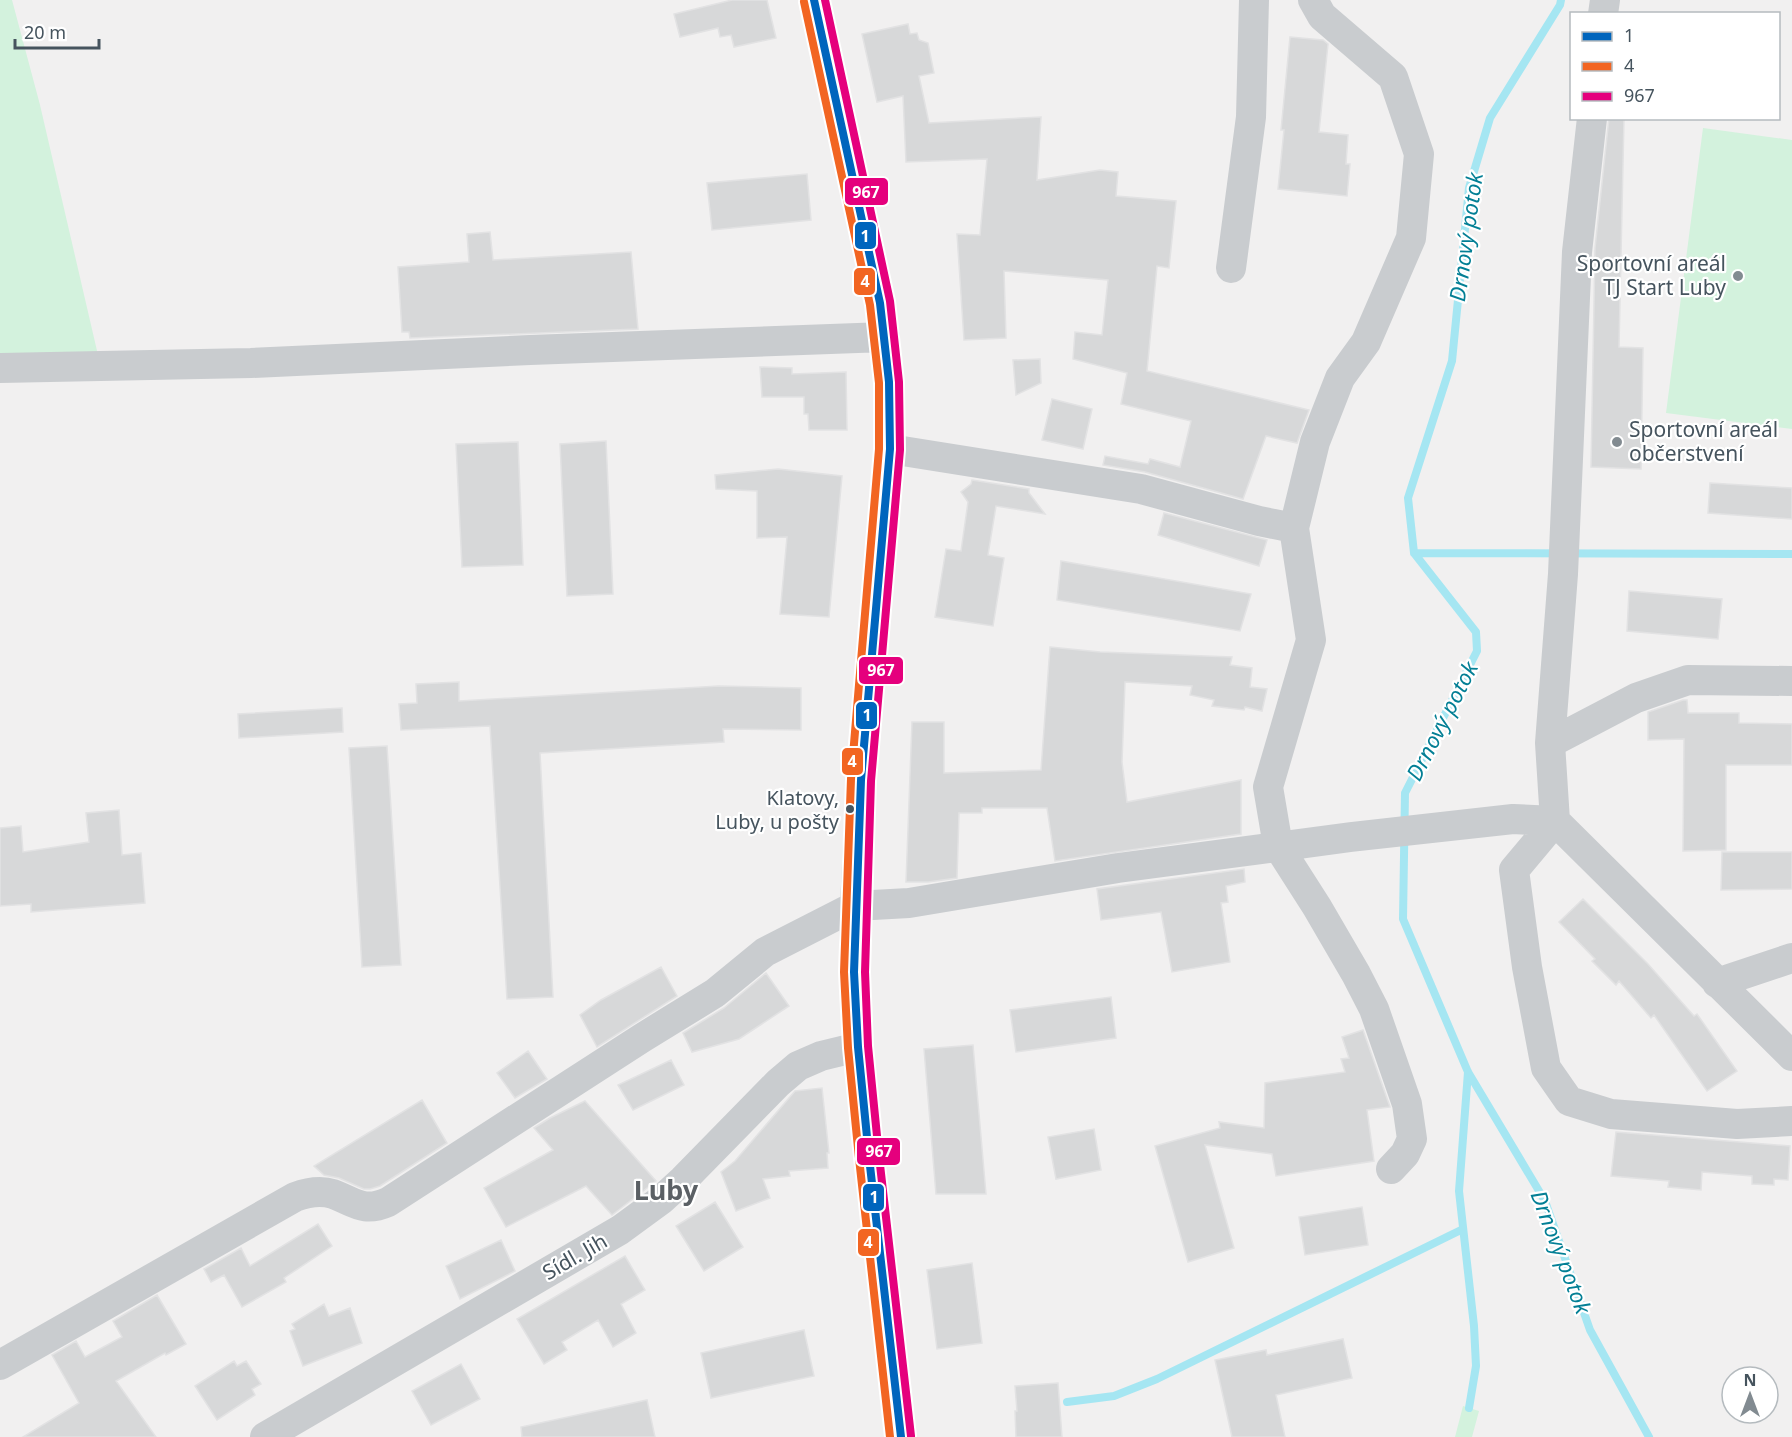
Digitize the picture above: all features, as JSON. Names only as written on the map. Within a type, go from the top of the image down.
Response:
[{"type":"street","points":[[814,0],[880,303],[889,382],[890,449],[861,780],[854,972],[858,1047],[901,1437]]},
{"type":"street","points":[[1232,268],[1251,117],[1254,0]]},
{"type":"street","points":[[1313,0],[1322,16],[1393,77],[1419,154],[1411,238],[1366,342],[1340,378],[1316,442],[1294,528],[1311,640],[1268,787],[1278,846],[1356,974],[1374,1009],[1407,1104],[1412,1139],[1405,1154],[1391,1169]]},
{"type":"street","points":[[1592,120],[1577,252],[1563,574],[1550,743],[1555,821],[1792,1056]]},
{"type":"street","points":[[0,368],[251,363],[885,337]]},
{"type":"street","points":[[890,449],[1141,489],[1259,521],[1294,528]]},
{"type":"street","points":[[1550,743],[1636,698],[1688,680],[1792,681]]},
{"type":"street","points":[[0,1365],[295,1197],[318,1192],[331,1193],[360,1206],[371,1208],[388,1202],[715,993],[765,952],[855,906],[909,903],[1118,868],[1451,824],[1513,819],[1555,821]]},
{"type":"street","points":[[1555,821],[1514,870],[1527,968],[1546,1068],[1569,1101],[1611,1114],[1737,1124],[1792,1121]]},
{"type":"street","points":[[1717,983],[1792,958]]},
{"type":"street","name":"Sídl. Jih","points":[[265,1437],[620,1230],[668,1193],[778,1083],[798,1066],[821,1056],[858,1047]]},
{"type":"green space","points":[[0,0],[12,0],[40,105],[98,355],[0,355]]},
{"type":"green space","name":"Sportovní areál TJ Start Luby","points":[[1703,128],[1792,140],[1792,429],[1666,413]]},
{"type":"green space","points":[[1463,1406],[1479,1411],[1472,1437],[1455,1437]]},
{"type":"building","points":[[732,0],[767,0],[776,38],[734,47],[731,35],[720,37],[718,28],[680,37],[674,14]]},
{"type":"building","points":[[908,24],[910,34],[917,33],[919,40],[928,43],[934,73],[919,76],[929,123],[1041,117],[1037,180],[1100,170],[1118,172],[1116,196],[1176,201],[1169,268],[1157,266],[1147,371],[1309,410],[1297,443],[1266,436],[1243,499],[1145,472],[1103,465],[1105,456],[1148,464],[1150,459],[1180,467],[1191,421],[1121,404],[1127,373],[1073,359],[1075,332],[1102,335],[1108,280],[1004,271],[1006,338],[964,340],[957,234],[980,235],[987,159],[906,162],[903,96],[877,102],[862,34]]},
{"type":"building","points":[[1290,37],[1323,40],[1328,44],[1319,132],[1348,135],[1346,164],[1350,164],[1347,196],[1278,189]]},
{"type":"building","points":[[1609,120],[1624,120],[1619,347],[1643,348],[1641,469],[1591,467],[1595,248]]},
{"type":"building","points":[[807,174],[811,220],[712,230],[707,183]]},
{"type":"building","points":[[490,232],[493,260],[631,252],[638,329],[410,338],[409,332],[402,332],[398,267],[469,262],[467,234]]},
{"type":"building","points":[[1040,359],[1041,383],[1016,395],[1013,360]]},
{"type":"building","points":[[760,367],[792,368],[792,374],[846,372],[847,430],[809,430],[808,414],[804,414],[804,397],[762,397]]},
{"type":"building","points":[[1052,399],[1092,409],[1083,449],[1042,440]]},
{"type":"building","points":[[606,441],[613,594],[567,596],[560,444]]},
{"type":"building","points":[[518,442],[523,565],[462,567],[456,444]]},
{"type":"building","points":[[778,469],[842,476],[829,617],[780,614],[787,537],[757,538],[757,491],[716,489],[715,475]]},
{"type":"building","points":[[972,480],[1029,489],[1029,493],[1045,514],[996,506],[988,555],[1004,558],[993,626],[935,617],[946,549],[961,551],[968,502],[961,492],[971,484]]},
{"type":"building","points":[[1710,483],[1792,488],[1792,519],[1708,513]]},
{"type":"building","points":[[1164,513],[1267,540],[1259,566],[1158,535]]},
{"type":"building","points":[[1061,561],[1251,594],[1240,631],[1057,600]]},
{"type":"building","points":[[1629,591],[1722,599],[1718,639],[1627,631]]},
{"type":"building","points":[[1050,647],[1100,652],[1232,657],[1230,665],[1252,668],[1250,687],[1267,689],[1262,711],[1245,707],[1244,710],[1212,706],[1214,700],[1190,695],[1192,686],[1125,682],[1122,762],[1127,802],[1241,780],[1241,834],[1055,861],[1047,808],[982,808],[982,813],[959,813],[957,878],[906,882],[912,722],[944,722],[944,773],[1041,770]]},
{"type":"building","points":[[459,682],[459,701],[719,686],[801,688],[801,730],[723,729],[724,742],[540,753],[553,997],[507,999],[490,726],[401,730],[399,704],[417,703],[416,684]]},
{"type":"building","points":[[1687,700],[1688,713],[1739,713],[1739,723],[1792,724],[1792,765],[1726,765],[1726,850],[1683,851],[1684,739],[1648,740],[1648,712]]},
{"type":"building","points":[[342,708],[343,732],[239,738],[238,714]]},
{"type":"building","points":[[387,746],[401,965],[362,967],[349,748]]},
{"type":"building","points":[[119,810],[122,855],[141,853],[145,903],[31,912],[31,904],[0,906],[0,828],[21,826],[23,852],[89,842],[86,813]]},
{"type":"building","points":[[1722,852],[1792,852],[1792,889],[1721,890]]},
{"type":"building","points":[[1244,869],[1245,882],[1226,886],[1228,902],[1221,903],[1230,962],[1172,972],[1161,912],[1101,920],[1097,889]]},
{"type":"building","points":[[1583,899],[1648,964],[1694,1016],[1697,1014],[1737,1071],[1707,1091],[1654,1015],[1651,1018],[1619,981],[1616,985],[1592,961],[1595,959],[1559,922]]},
{"type":"building","points":[[661,967],[677,996],[597,1047],[580,1015],[601,1000]]},
{"type":"building","points":[[766,973],[789,1006],[739,1039],[692,1052],[683,1033],[724,1008]]},
{"type":"building","points":[[1111,997],[1116,1038],[1016,1052],[1010,1010]]},
{"type":"building","points":[[1363,1030],[1390,1107],[1367,1110],[1374,1161],[1276,1176],[1272,1154],[1205,1145],[1234,1248],[1188,1262],[1155,1146],[1220,1128],[1219,1122],[1264,1128],[1265,1083],[1345,1072],[1341,1059],[1349,1058],[1342,1037]]},
{"type":"building","points":[[973,1045],[986,1194],[936,1194],[924,1049]]},
{"type":"building","points":[[528,1051],[547,1079],[515,1098],[497,1073]]},
{"type":"building","points":[[671,1060],[684,1085],[633,1110],[618,1085]]},
{"type":"building","points":[[822,1088],[829,1153],[827,1153],[828,1168],[789,1171],[790,1176],[763,1179],[770,1198],[736,1211],[721,1172],[735,1161],[795,1091]]},
{"type":"building","points":[[422,1100],[447,1143],[380,1186],[364,1189],[339,1178],[324,1175],[314,1166]]},
{"type":"building","points":[[585,1101],[656,1181],[612,1215],[586,1186],[506,1227],[484,1188],[553,1150],[534,1128]]},
{"type":"building","points":[[1094,1129],[1101,1170],[1056,1179],[1048,1137]]},
{"type":"building","points":[[1616,1132],[1790,1146],[1788,1180],[1774,1179],[1774,1185],[1752,1184],[1752,1176],[1702,1172],[1701,1190],[1668,1187],[1669,1181],[1611,1176]]},
{"type":"building","points":[[715,1202],[743,1247],[704,1271],[676,1226]]},
{"type":"building","points":[[1362,1207],[1368,1245],[1305,1255],[1299,1217]]},
{"type":"building","points":[[318,1224],[332,1246],[284,1278],[286,1282],[242,1307],[224,1275],[211,1282],[204,1269],[241,1248],[250,1266]]},
{"type":"building","points":[[501,1240],[515,1271],[460,1299],[446,1266]]},
{"type":"building","points":[[625,1256],[645,1290],[621,1304],[636,1333],[613,1347],[598,1320],[562,1342],[567,1350],[544,1364],[517,1319]]},
{"type":"building","points":[[972,1263],[982,1343],[937,1349],[927,1270]]},
{"type":"building","points":[[157,1295],[186,1344],[166,1355],[165,1353],[116,1381],[156,1437],[23,1437],[79,1403],[52,1355],[76,1341],[85,1357],[122,1337],[113,1321]]},
{"type":"building","points":[[324,1304],[329,1316],[350,1308],[362,1343],[303,1366],[290,1331],[295,1329],[292,1324]]},
{"type":"building","points":[[804,1330],[814,1376],[711,1398],[701,1353]]},
{"type":"building","points":[[1343,1339],[1352,1378],[1276,1395],[1285,1437],[1232,1437],[1215,1360],[1266,1350],[1267,1355]]},
{"type":"building","points":[[234,1361],[237,1366],[246,1361],[261,1384],[252,1389],[255,1395],[217,1420],[195,1386]]},
{"type":"building","points":[[461,1364],[480,1399],[431,1425],[412,1391]]},
{"type":"building","points":[[1058,1383],[1062,1437],[1016,1437],[1015,1386]]},
{"type":"building","points":[[647,1400],[655,1437],[522,1437],[521,1427]]},
{"type":"waterway","name":"Drnový potok","points":[[1561,0],[1490,118],[1469,188],[1452,361],[1408,498],[1414,553],[1476,632],[1477,651],[1405,793],[1403,919],[1468,1072],[1545,1201],[1590,1330],[1649,1437]]},
{"type":"waterway","points":[[1414,553],[1792,554]]},
{"type":"waterway","points":[[1468,1072],[1459,1191],[1474,1326],[1476,1366],[1469,1408]]},
{"type":"waterway","points":[[1067,1402],[1114,1396],[1157,1379],[1463,1229]]},
{"type":"transit line","name":"1","points":[[814,0],[880,303],[889,382],[890,449],[861,780],[854,972],[858,1047],[869,1157],[901,1437]]},
{"type":"transit line","name":"967","points":[[825,0],[890,301],[899,382],[900,450],[871,781],[865,972],[868,1046],[911,1436]]},
{"type":"transit line","name":"4","points":[[804,2],[870,305],[879,383],[879,449],[851,779],[844,972],[848,1048],[890,1437]]},
{"type":"place","name":"Sportovní areál TJ Start Luby","points":[[1738,276]]},
{"type":"place","name":"Sportovní areál občerstvení","points":[[1617,442]]},
{"type":"place","name":"Klatovy, Luby, u pošty","points":[[850,809]]},
{"type":"district","name":"Luby","points":[[666,1191]]}]
